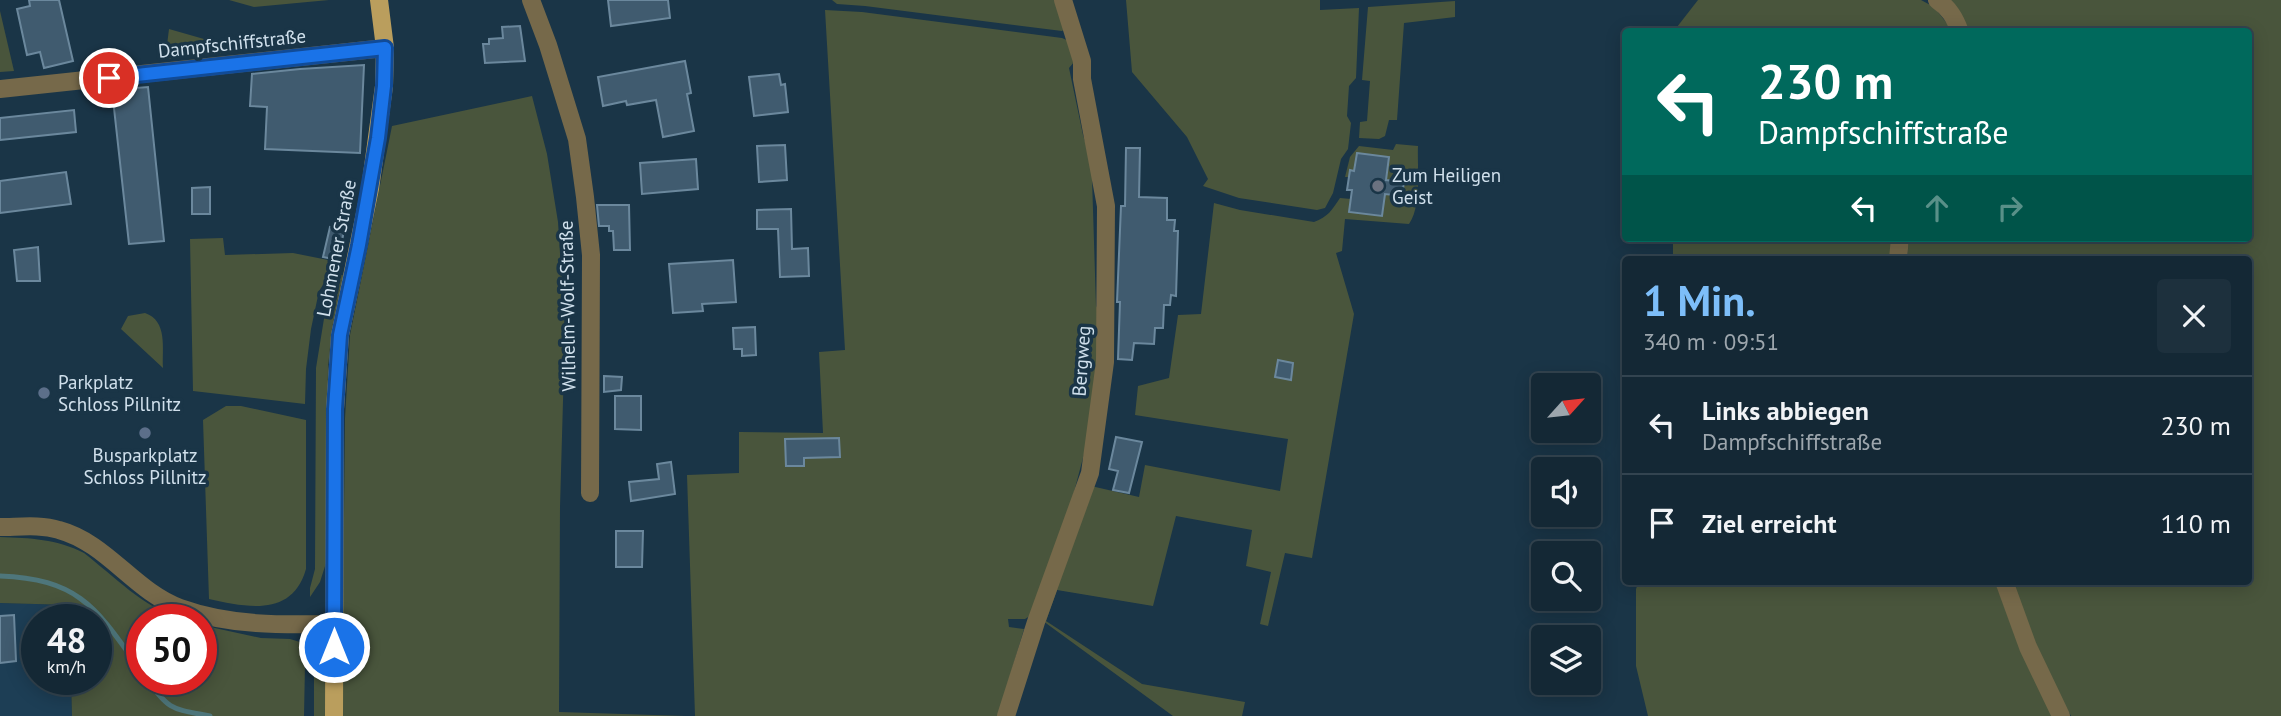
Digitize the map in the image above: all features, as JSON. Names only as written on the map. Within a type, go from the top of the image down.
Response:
[{"type":"main road","name":"Lohmener Straße","points":[[334,716],[335,409],[340,335],[378,138],[384,86],[385,48],[379,0]]},
{"type":"street","name":"Wilhelm-Wolf-Straße","points":[[531,0],[577,139],[586,209],[591,255],[590,493]]},
{"type":"street","name":"Bergweg","points":[[1006,716],[1036,622],[1090,472],[1105,362],[1106,206],[1082,79],[1082,61],[1063,0]]},
{"type":"street","points":[[1937,0],[1944,4],[1956,19],[1959,28]]},
{"type":"street","name":"Dampfschiffstraße","points":[[0,89],[385,48]]},
{"type":"street","points":[[0,527],[41,527],[72,535],[90,544],[150,593],[179,607],[257,625],[334,624]]},
{"type":"street","points":[[2005,585],[2028,647],[2061,716]]},
{"type":"shaded area","points":[[0,603],[35,604],[21,604],[21,695],[71,695],[72,716],[0,716]]},
{"type":"green space","points":[[229,0],[329,0],[254,7]]},
{"type":"green space","points":[[832,0],[1057,0],[1066,28],[1062,31],[837,4]]},
{"type":"green space","points":[[1126,0],[1320,0],[1320,10],[1359,8],[1356,78],[1349,86],[1347,116],[1351,123],[1348,149],[1341,159],[1333,193],[1325,208],[1317,210],[1239,198],[1203,186],[1208,179],[1187,137],[1132,72]]},
{"type":"green space","points":[[1698,0],[1921,0],[1934,7],[1951,28],[1677,28]]},
{"type":"green space","points":[[1948,0],[2281,0],[2281,716],[2071,716],[2037,651],[2013,585],[2252,585],[2252,256],[1907,256],[1909,242],[2252,242],[2252,28],[1967,28],[1957,9]]},
{"type":"green space","points":[[1455,1],[1455,17],[1404,23],[1397,120],[1389,120],[1385,136],[1379,139],[1359,138],[1360,122],[1367,121],[1370,81],[1362,80],[1368,7]]},
{"type":"green space","points":[[825,10],[862,12],[1069,41],[1074,62],[1069,68],[1083,135],[1096,176],[1092,178],[1096,306],[1100,312],[1094,416],[1069,511],[1030,616],[1025,619],[1008,619],[1009,627],[1024,629],[998,716],[695,716],[687,475],[739,473],[739,432],[823,433],[819,352],[845,350]]},
{"type":"green space","points":[[0,11],[14,71],[0,72]]},
{"type":"green space","points":[[169,29],[246,51],[169,59],[166,53]]},
{"type":"green space","points":[[532,96],[547,154],[558,222],[565,330],[560,507],[559,712],[686,716],[342,716],[345,418],[350,335],[392,126]]},
{"type":"green space","points":[[1396,144],[1418,146],[1416,207],[1409,224],[1345,219],[1342,251],[1336,253],[1354,314],[1312,558],[1285,553],[1268,626],[1260,624],[1271,572],[1246,566],[1252,530],[1176,516],[1153,606],[1057,590],[1046,621],[1142,684],[1245,702],[1242,716],[1173,716],[1043,621],[1091,486],[1139,497],[1145,465],[1280,491],[1288,439],[1135,415],[1138,386],[1169,378],[1178,315],[1201,314],[1214,203],[1314,222],[1329,213],[1340,198],[1351,199],[1350,212],[1382,216],[1385,194],[1402,196],[1404,182],[1386,180],[1389,157],[1357,153],[1354,171],[1350,170],[1349,177],[1345,177],[1350,157],[1359,146],[1393,150]]},
{"type":"green space","points":[[223,238],[225,255],[293,253],[338,262],[319,291],[306,369],[305,404],[193,391],[190,239]]},
{"type":"green space","points":[[1673,242],[1893,242],[1891,256],[1673,256]]},
{"type":"green space","points":[[341,275],[328,367],[326,563],[320,582],[310,597],[315,569],[316,368],[328,294]]},
{"type":"green space","points":[[145,313],[157,322],[161,329],[163,368],[121,329],[128,316]]},
{"type":"green space","points":[[226,406],[241,406],[306,420],[306,569],[299,585],[279,602],[252,606],[209,599],[203,420]]},
{"type":"green space","points":[[0,537],[43,540],[74,548],[148,604],[126,604],[126,695],[217,695],[217,628],[261,638],[300,642],[305,665],[304,716],[72,716],[71,695],[112,695],[112,604],[0,603]]},
{"type":"green space","points":[[1638,585],[1996,585],[2021,652],[2053,716],[1648,716],[1636,666]]},
{"type":"green space","points":[[311,649],[323,671],[325,716],[314,716],[314,663]]},
{"type":"building","points":[[29,0],[59,0],[73,61],[44,68],[40,52],[27,55],[17,9],[30,6]]},
{"type":"building","points":[[608,0],[668,0],[670,18],[611,26]]},
{"type":"building","points":[[520,26],[525,61],[485,63],[483,44],[489,44],[489,39],[503,38],[502,27]]},
{"type":"building","points":[[685,61],[691,93],[687,94],[694,131],[663,137],[656,100],[627,105],[626,101],[603,106],[598,77]]},
{"type":"building","points":[[364,65],[360,153],[265,149],[267,107],[250,106],[252,74]]},
{"type":"building","points":[[779,74],[781,85],[785,84],[788,112],[754,116],[749,77]]},
{"type":"building","points":[[148,87],[164,241],[129,244],[112,90]]},
{"type":"building","points":[[74,110],[76,132],[0,140],[0,118]]},
{"type":"building","points":[[785,145],[787,180],[759,182],[757,146]]},
{"type":"building","points":[[1126,148],[1140,148],[1139,197],[1167,198],[1167,220],[1175,220],[1174,231],[1178,231],[1176,296],[1171,295],[1170,305],[1164,305],[1163,328],[1155,328],[1154,344],[1134,343],[1132,360],[1118,359],[1120,302],[1117,302],[1121,206],[1125,206]]},
{"type":"building","name":"Zum Heiligen Geist","points":[[1357,153],[1389,157],[1386,180],[1404,182],[1402,196],[1385,194],[1382,216],[1349,212],[1352,190],[1347,190],[1350,170],[1354,171]]},
{"type":"building","points":[[696,159],[698,189],[642,194],[640,163]]},
{"type":"building","points":[[66,172],[71,204],[0,213],[0,181]]},
{"type":"building","points":[[210,187],[210,214],[192,214],[192,188]]},
{"type":"building","points":[[597,205],[629,205],[630,250],[614,250],[613,231],[609,231],[609,226],[599,226]]},
{"type":"building","points":[[791,209],[792,249],[808,248],[809,276],[780,277],[778,229],[757,229],[757,210]]},
{"type":"building","points":[[330,227],[344,231],[338,260],[323,257]]},
{"type":"building","points":[[38,247],[40,281],[17,281],[14,250]]},
{"type":"building","points":[[733,260],[736,302],[702,304],[703,311],[673,313],[669,264]]},
{"type":"building","points":[[755,327],[756,355],[742,356],[742,349],[734,349],[733,328]]},
{"type":"building","points":[[1278,360],[1293,363],[1291,380],[1275,377]]},
{"type":"building","points":[[604,376],[622,377],[621,390],[604,392]]},
{"type":"building","points":[[615,396],[641,396],[641,430],[615,429]]},
{"type":"building","points":[[1116,437],[1142,442],[1129,493],[1113,490],[1118,471],[1109,469]]},
{"type":"building","points":[[839,438],[840,457],[804,458],[804,466],[786,466],[785,439]]},
{"type":"building","points":[[671,462],[675,494],[631,501],[629,482],[659,479],[657,464]]},
{"type":"building","points":[[616,531],[643,531],[642,567],[616,567]]},
{"type":"building","points":[[14,615],[16,661],[0,663],[0,616]]},
{"type":"waterway","points":[[0,576],[28,578],[69,592],[85,602],[99,616],[126,650]]},
{"type":"waterway","points":[[159,695],[173,707],[210,716]]},
{"type":"place","name":"Zum Heiligen Geist","points":[[1378,186]]},
{"type":"place","name":"Parkplatz Schloss Pillnitz","points":[[44,393]]},
{"type":"place","name":"Busparkplatz Schloss Pillnitz","points":[[145,433]]},
{"type":"route","points":[[109,78],[385,48],[378,138],[340,335],[335,409],[334,647]]}]
